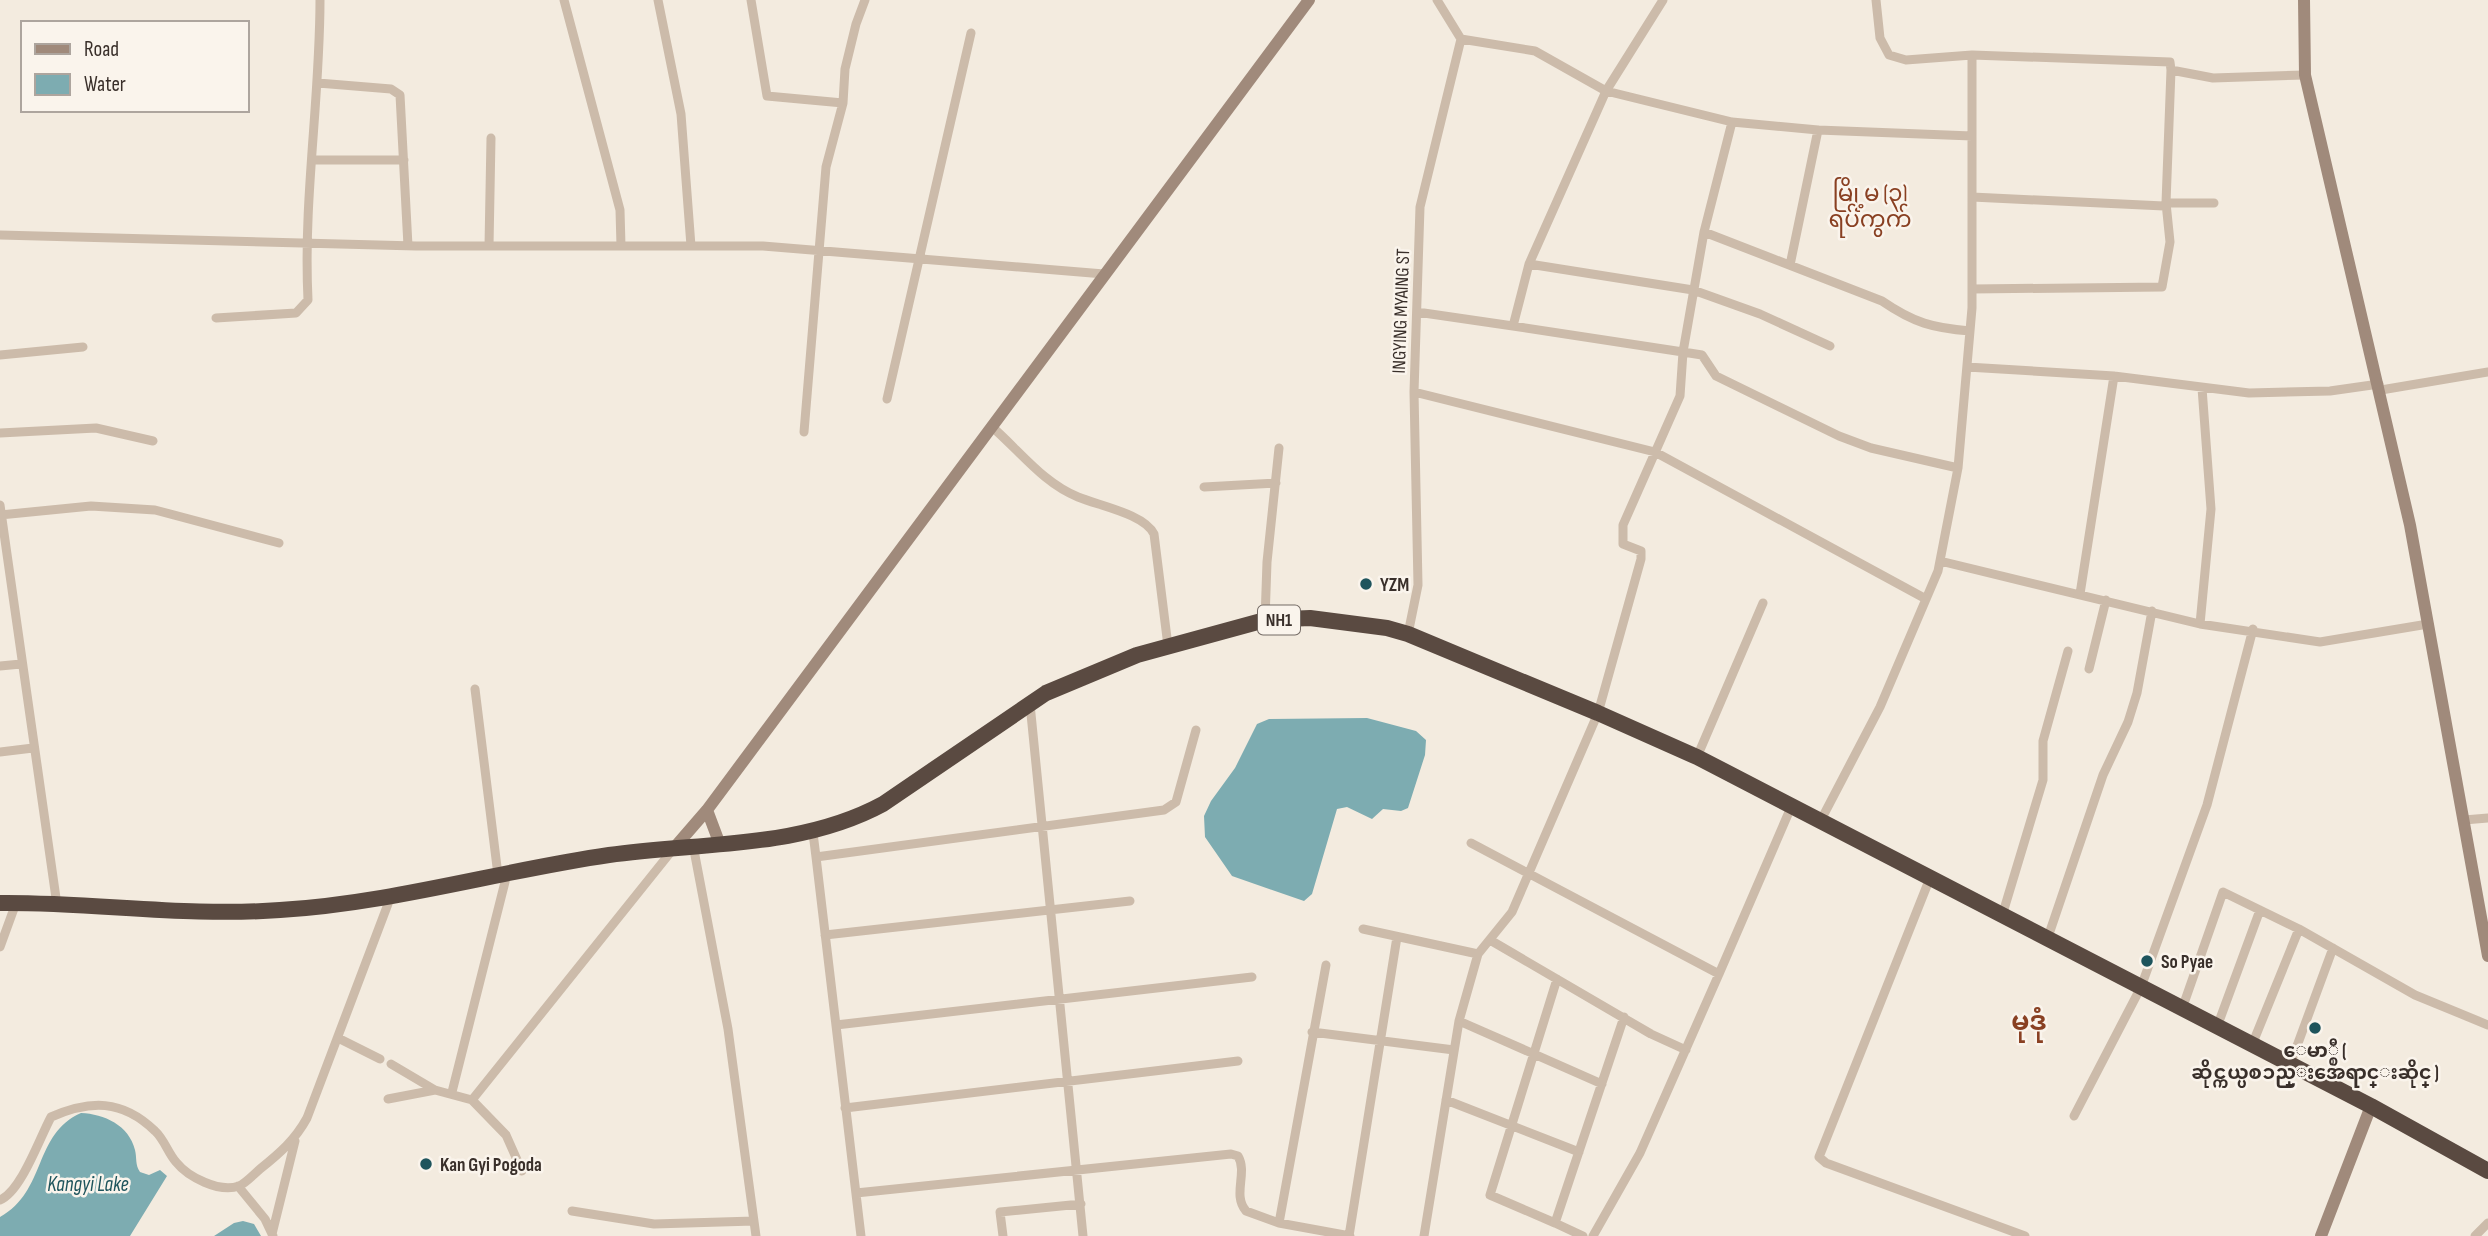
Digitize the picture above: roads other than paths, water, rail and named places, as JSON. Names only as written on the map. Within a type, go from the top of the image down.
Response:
[{"type":"highway","name":"NH1","points":[[8,903],[278,911],[391,896],[502,874],[675,847],[813,833],[860,817],[883,804],[1046,694],[1137,655],[1265,620],[1339,620],[1408,634],[1697,757],[2371,1106],[2487,1169]]},
{"type":"main road","points":[[675,847],[707,810],[1309,0]]},
{"type":"main road","points":[[2302,1],[2305,75],[2380,387],[2428,624],[2488,956]]},
{"type":"main road","points":[[707,810],[719,842]]},
{"type":"main road","points":[[2322,1236],[2371,1106]]},
{"type":"street","points":[[216,318],[296,313],[308,300],[305,243],[318,82],[320,0]]},
{"type":"street","points":[[564,0],[620,210],[621,246]]},
{"type":"street","points":[[658,0],[681,114],[691,246]]},
{"type":"street","points":[[751,0],[767,96],[843,103]]},
{"type":"street","points":[[804,432],[826,167],[843,103],[845,69],[865,0]]},
{"type":"street","points":[[1437,0],[1461,39],[1535,51],[1606,91],[1732,122],[1818,130],[1972,135]]},
{"type":"street","points":[[1513,326],[1529,264],[1606,91],[1663,0]]},
{"type":"street","points":[[1876,0],[1880,38],[1889,55],[1906,60],[1972,55],[2170,62],[2166,203],[2170,242],[2162,287],[1973,289]]},
{"type":"street","points":[[887,399],[971,33]]},
{"type":"street","name":"INGYING MYAING ST","points":[[1408,634],[1418,584],[1415,392],[1420,207],[1461,39]]},
{"type":"street","points":[[1821,820],[1880,707],[1940,561],[1958,468],[1973,289],[1972,55]]},
{"type":"street","points":[[2171,70],[2213,78],[2305,75]]},
{"type":"street","points":[[318,82],[391,89],[400,95],[408,246]]},
{"type":"street","points":[[1424,1236],[1459,1021],[1478,954],[1512,912],[1598,713],[1641,559],[1641,551],[1623,544],[1623,525],[1680,396],[1683,352],[1704,232],[1732,122]]},
{"type":"street","points":[[1790,265],[1818,130]]},
{"type":"street","points":[[489,246],[491,138]]},
{"type":"street","points":[[312,160],[404,160]]},
{"type":"street","points":[[1972,197],[2164,206],[2166,203],[2214,203]]},
{"type":"street","points":[[1704,232],[1882,302],[1904,317],[1932,328],[1970,331]]},
{"type":"street","points":[[0,235],[408,246],[762,246],[1104,274]]},
{"type":"street","points":[[1529,264],[1693,290],[1760,314],[1830,346]]},
{"type":"street","points":[[1417,312],[1702,355],[1716,376],[1839,436],[1871,448],[1958,468]]},
{"type":"street","points":[[0,355],[83,347]]},
{"type":"street","points":[[1967,366],[2114,376],[2249,393],[2380,387],[2488,372]]},
{"type":"street","points":[[2080,594],[2114,376]]},
{"type":"street","points":[[2200,624],[2210,509],[2202,388]]},
{"type":"street","points":[[1415,392],[1656,452],[1926,599]]},
{"type":"street","points":[[991,426],[1051,485],[1142,519],[1150,525],[1154,534],[1168,646]]},
{"type":"street","points":[[0,433],[96,428],[153,441]]},
{"type":"street","points":[[1265,620],[1279,448]]},
{"type":"street","points":[[1204,487],[1276,483]]},
{"type":"street","points":[[57,905],[21,664],[5,592],[0,512],[91,506],[155,510],[279,543]]},
{"type":"street","points":[[1940,561],[2200,624],[2253,629],[2320,642],[2428,624]]},
{"type":"street","points":[[2090,669],[2106,600]]},
{"type":"street","points":[[1697,757],[1763,603]]},
{"type":"street","points":[[2048,940],[2103,775],[2129,722],[2151,611]]},
{"type":"street","points":[[2074,1116],[2141,987],[2207,805],[2253,629]]},
{"type":"street","points":[[2002,916],[2043,780],[2043,741],[2068,651]]},
{"type":"street","points":[[0,666],[21,664]]},
{"type":"street","points":[[452,1092],[502,874],[475,689]]},
{"type":"street","points":[[1030,704],[1048,910],[1060,999],[1083,1236]]},
{"type":"street","points":[[816,857],[1172,807],[1178,796],[1196,730]]},
{"type":"street","points":[[0,752],[33,748]]},
{"type":"street","points":[[1593,1236],[1640,1153],[1792,805]]},
{"type":"street","points":[[2465,820],[2488,818]]},
{"type":"street","points":[[813,833],[861,1236]]},
{"type":"street","points":[[1471,843],[1719,974]]},
{"type":"street","points":[[692,845],[729,1029],[756,1236]]},
{"type":"street","points":[[472,1100],[675,847]]},
{"type":"street","points":[[1930,878],[1818,1157],[1826,1163],[2025,1236]]},
{"type":"street","points":[[2182,1009],[2223,892],[2299,929],[2415,995],[2488,1025]]},
{"type":"street","points":[[273,1235],[295,1139],[307,1118],[391,896]]},
{"type":"street","points":[[825,935],[1130,901]]},
{"type":"street","points":[[0,947],[8,903]]},
{"type":"street","points":[[2217,1027],[2260,910]]},
{"type":"street","points":[[1363,929],[1478,954]]},
{"type":"street","points":[[2252,1045],[2299,929]]},
{"type":"street","points":[[856,1193],[1231,1154],[1238,1156],[1242,1163],[1242,1206],[1246,1212],[1279,1223],[1349,1236],[1397,937]]},
{"type":"street","points":[[1490,940],[1686,1050]]},
{"type":"street","points":[[2290,1065],[2333,948]]},
{"type":"street","points":[[1279,1223],[1326,965]]},
{"type":"street","points":[[836,1025],[1252,977]]},
{"type":"street","points":[[1557,979],[1490,1195],[1583,1236]]},
{"type":"street","points":[[1555,1223],[1624,1017]]},
{"type":"street","points":[[1459,1021],[1602,1084]]},
{"type":"street","points":[[1312,1032],[1454,1051]]},
{"type":"street","points":[[338,1038],[380,1059]]},
{"type":"street","points":[[845,1108],[1067,1084],[1238,1061]]},
{"type":"street","points":[[391,1064],[435,1090]]},
{"type":"street","points":[[388,1099],[435,1090],[452,1092],[472,1100],[506,1135],[522,1171]]},
{"type":"street","points":[[1446,1100],[1579,1152]]},
{"type":"street","points":[[0,1200],[6,1198],[22,1175],[51,1117],[79,1105],[102,1105],[132,1113],[157,1132],[177,1164],[211,1186],[238,1186],[295,1139]]},
{"type":"street","points":[[238,1186],[265,1219],[273,1235]]},
{"type":"street","points":[[1003,1236],[1000,1212],[1081,1204]]},
{"type":"street","points":[[572,1211],[654,1224],[754,1221]]},
{"type":"street","points":[[2475,1236],[2488,1223]]},
{"type":"water","points":[[1367,718],[1416,731],[1426,740],[1425,755],[1408,808],[1401,811],[1383,809],[1372,819],[1347,807],[1337,809],[1312,894],[1304,901],[1232,876],[1205,837],[1204,816],[1211,801],[1235,768],[1257,724],[1269,719]]},
{"type":"water","name":"Kangyi Lake","points":[[81,1113],[114,1122],[127,1134],[132,1141],[140,1172],[149,1175],[160,1170],[167,1176],[130,1236],[0,1236],[0,1217],[26,1193],[55,1134],[66,1122]]},
{"type":"water","points":[[243,1221],[254,1224],[261,1236],[214,1236],[234,1223]]},
{"type":"place","name":"YZM","points":[[1366,584]]},
{"type":"place","name":"So Pyae","points":[[2147,961]]},
{"type":"place","name":"ေမာ္စီ ( ဆိုင္ကယ္ပစၥည္းအေရာင္းဆိုင္ )","points":[[2315,1028]]},
{"type":"place","name":"Kan Gyi Pogoda","points":[[426,1164]]},
{"type":"district","name":"မြို့မ (၃) ရပ်ကွက်","points":[[1870,206]]},
{"type":"district","name":"မုဒုံ","points":[[2029,1021]]}]
